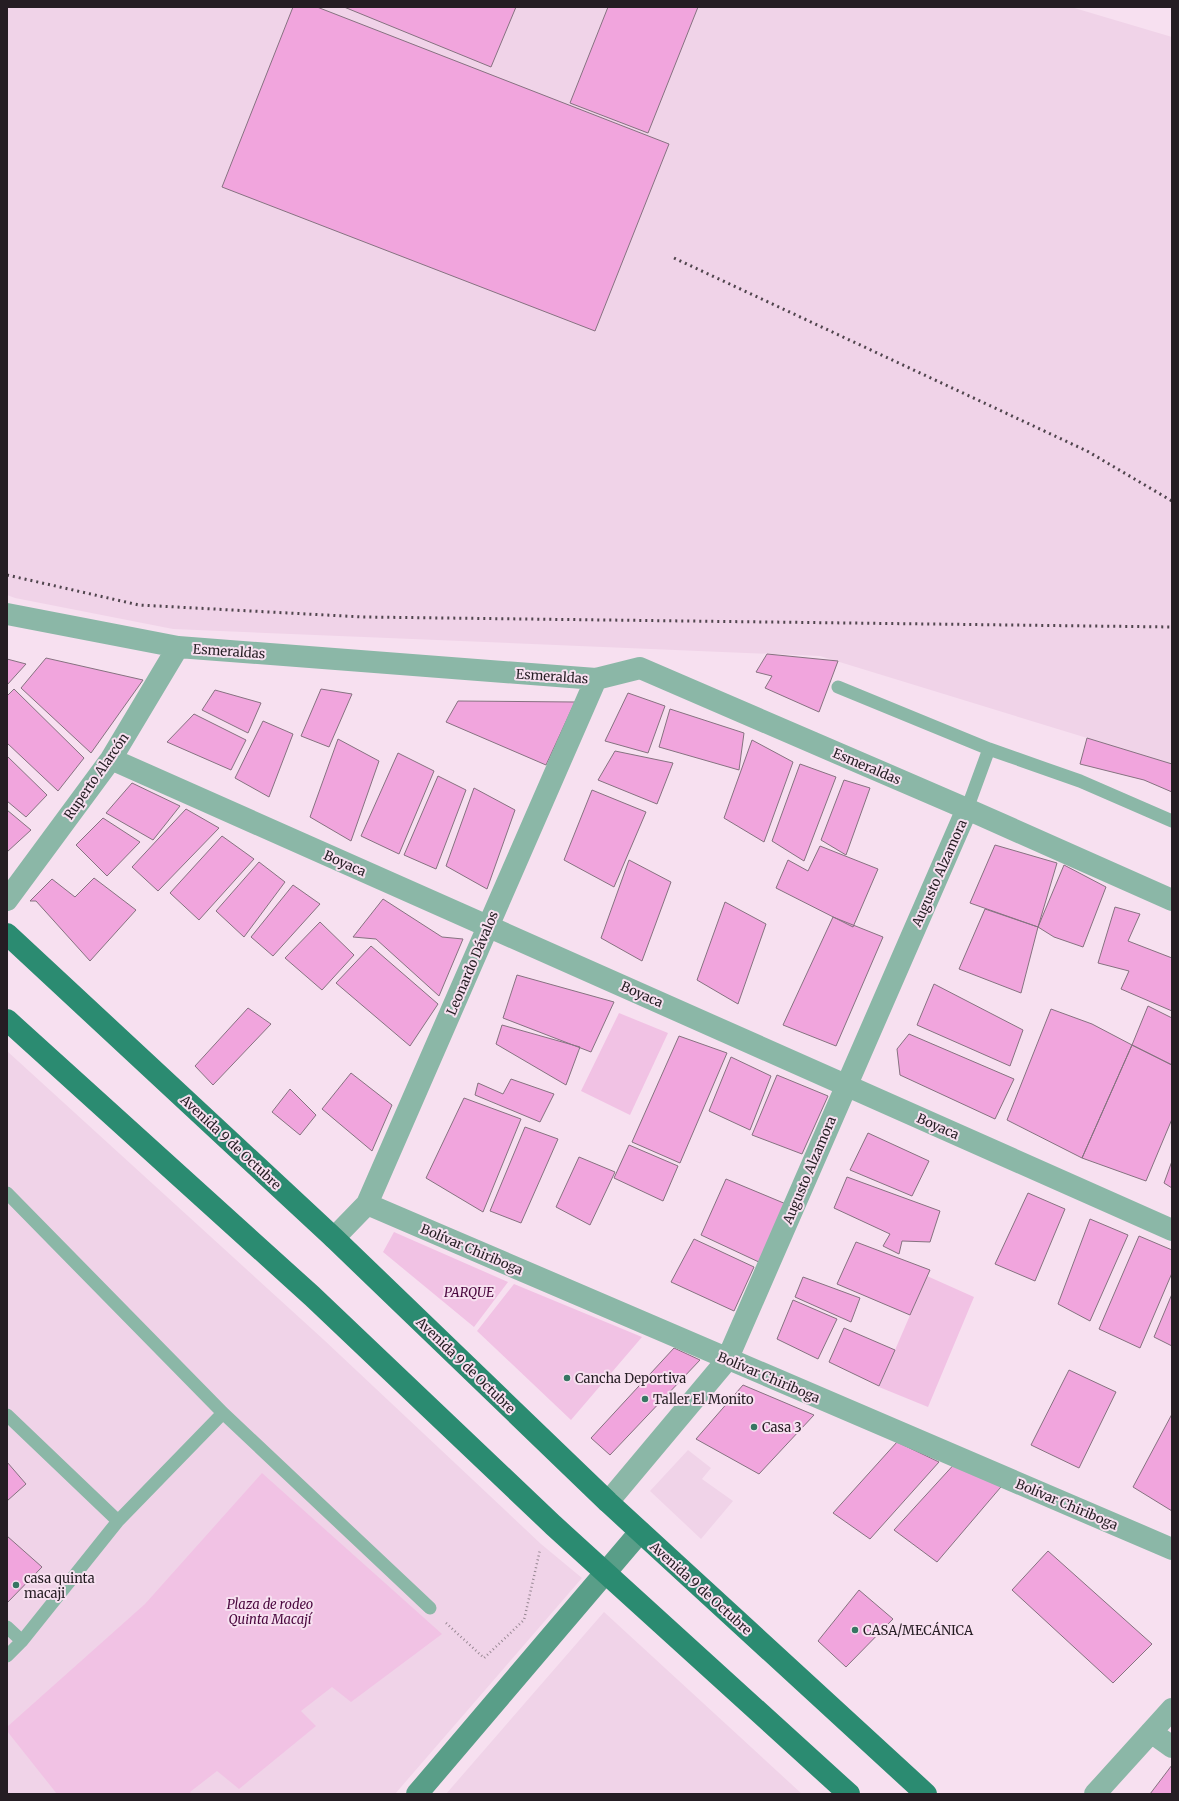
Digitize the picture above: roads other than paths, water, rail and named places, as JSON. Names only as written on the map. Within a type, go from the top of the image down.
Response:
[{"type":"main road","name":"Avenida 9 de Octubre","points":[[7,934],[334,1238],[640,1532],[926,1794]]},
{"type":"main road","points":[[7,1020],[312,1296],[553,1525],[849,1794]]},
{"type":"street","name":"Esmeraldas","points":[[7,614],[178,647],[596,679],[640,668],[1172,900]]},
{"type":"street","name":"Ruperto Alarcón","points":[[7,900],[111,760],[178,647]]},
{"type":"street","name":"Leonardo Dávalos","points":[[334,1238],[367,1204],[596,679]]},
{"type":"street","name":"Boyaca","points":[[111,760],[1172,1230]]},
{"type":"street","name":"Augusto Alzamora","points":[[608,1502],[727,1360],[967,810]]},
{"type":"street","name":"Bolívar Chiriboga","points":[[367,1204],[727,1360],[1172,1549]]},
{"type":"street","points":[[417,1794],[640,1532]]},
{"type":"street","points":[[1095,1794],[1172,1709]]},
{"type":"street","points":[[1151,1732],[1172,1747]]},
{"type":"lane","points":[[838,687],[990,749],[1080,781],[1172,821]]},
{"type":"lane","points":[[967,810],[990,749]]},
{"type":"lane","points":[[7,1193],[223,1413],[430,1608]]},
{"type":"lane","points":[[7,1656],[22,1641],[118,1521],[223,1413]]},
{"type":"lane","points":[[7,1415],[118,1521]]},
{"type":"lane","points":[[7,1627],[22,1641]]},
{"type":"railway","points":[[674,258],[1087,451],[1172,501]]},
{"type":"railway","points":[[7,575],[139,605],[363,617],[1172,627]]},
{"type":"place","name":"Cancha Deportiva","points":[[567,1378]]},
{"type":"place","name":"Taller El Monito","points":[[645,1399]]},
{"type":"place","name":"Casa 3","points":[[754,1427]]},
{"type":"place","name":"casa quinta macaji","points":[[16,1585]]},
{"type":"place","name":"CASA/MECÁNICA","points":[[855,1630]]},
{"type":"park label","name":"PARQUE","points":[[469,1292]]},
{"type":"park label","name":"Plaza de rodeo Quinta Macají","points":[[270,1612]]}]
